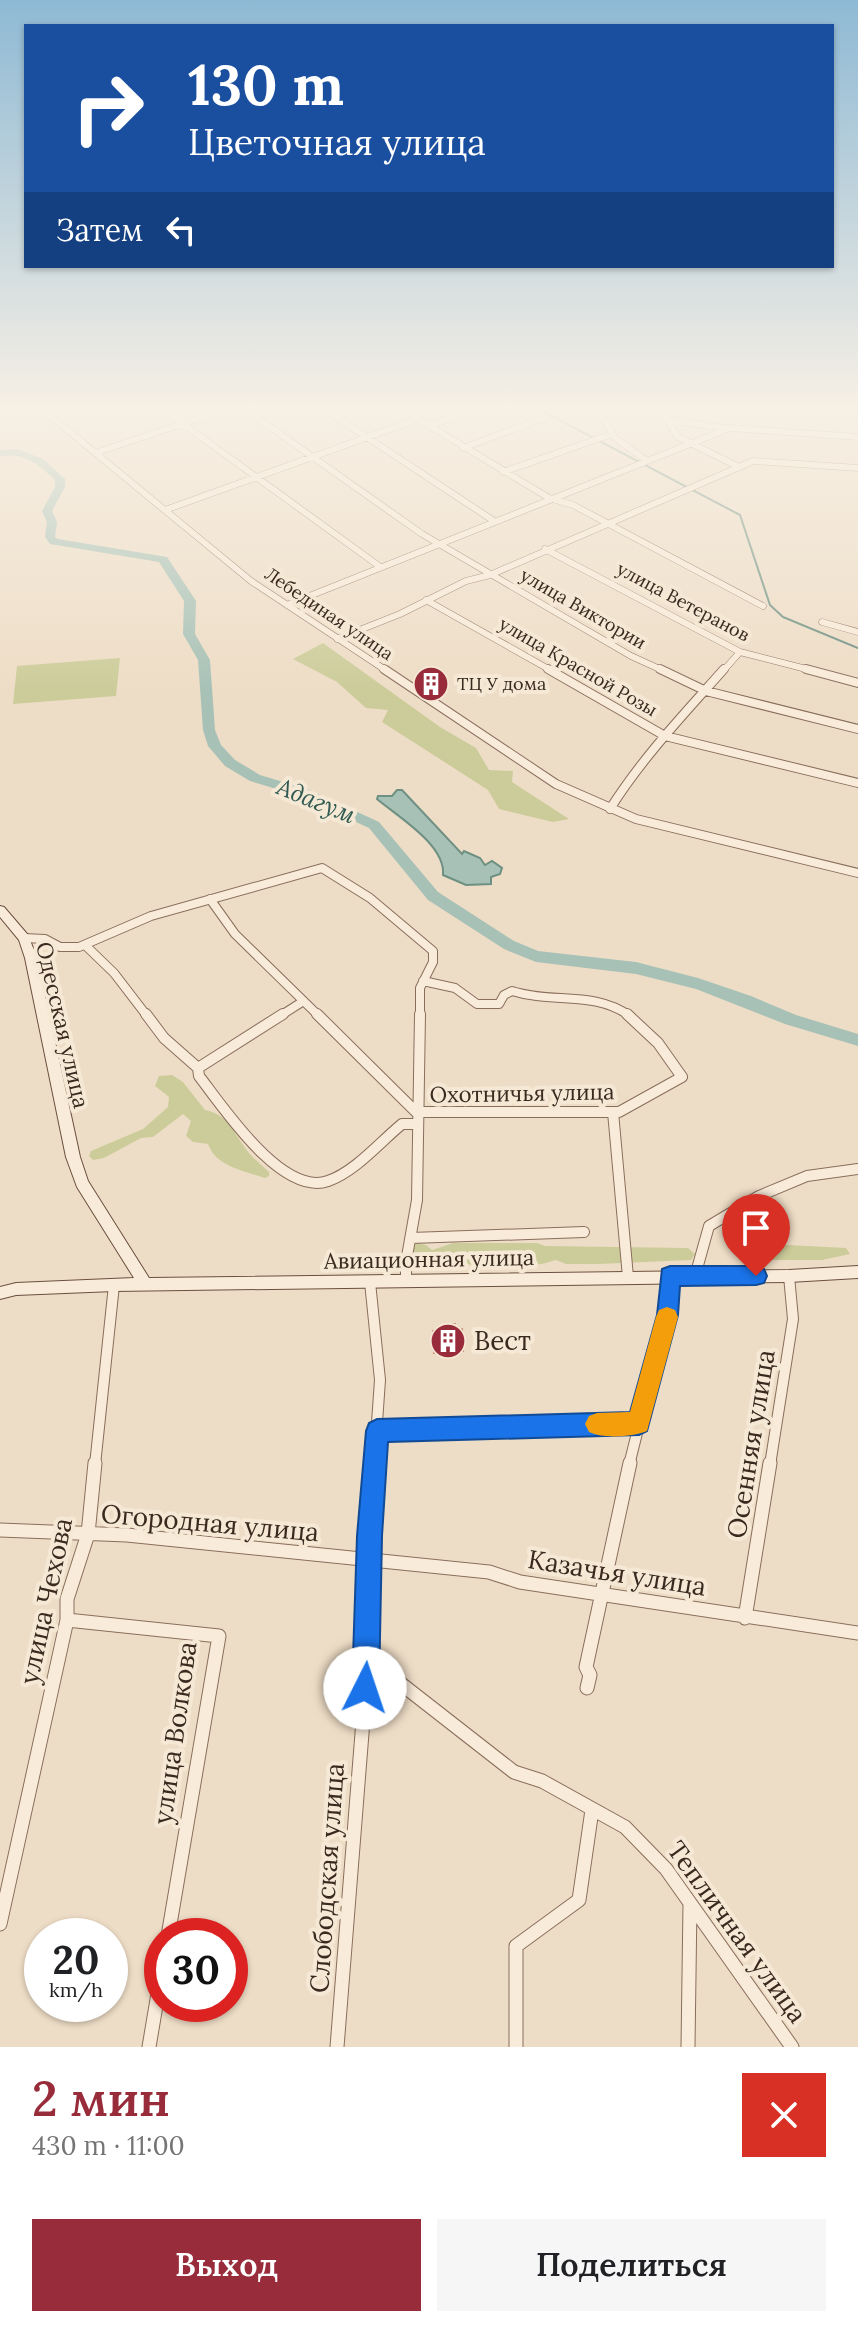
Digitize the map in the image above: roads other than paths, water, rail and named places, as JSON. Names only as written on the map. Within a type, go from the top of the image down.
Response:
[{"type":"main road","name":"Одесская улица","points":[[0,910],[24,938],[45,1018],[73,1157],[82,1183],[145,1284]]},
{"type":"main road","name":"Авиационная улица","points":[[5,1290],[145,1284],[789,1276],[858,1272]]},
{"type":"street","name":"Лебединая улица","points":[[153,501],[251,581],[535,771],[610,809],[664,827],[858,873]]},
{"type":"street","points":[[165,510],[191,501]]},
{"type":"street","points":[[287,501],[379,566]]},
{"type":"street","name":"улица Виктории","points":[[375,501],[436,543],[631,656],[706,691],[858,729]]},
{"type":"street","points":[[463,501],[494,521]]},
{"type":"street","points":[[287,605],[543,501]]},
{"type":"street","points":[[558,501],[573,505],[763,606]]},
{"type":"street","points":[[337,639],[466,581],[490,575],[660,501]]},
{"type":"street","name":"улица Ветеранов","points":[[545,549],[740,652],[858,683]]},
{"type":"street","name":"улица Красной Розы","points":[[426,600],[665,736],[858,783]]},
{"type":"street","points":[[822,622],[858,632]]},
{"type":"street","points":[[610,809],[625,785],[665,736],[740,652]]},
{"type":"street","points":[[24,938],[45,939],[60,947],[85,945],[151,916],[311,869],[327,870],[370,898],[433,951],[433,962],[420,988],[417,1025],[417,1200],[406,1282]]},
{"type":"street","name":"Охотничья улица","points":[[210,899],[235,934],[302,1002],[369,1063],[416,1118],[619,1112],[682,1077],[655,1039],[604,1001],[528,996],[512,991],[504,995],[499,1004],[477,1004],[455,988],[423,981]]},
{"type":"street","points":[[85,945],[114,973],[164,1038],[198,1068],[199,1076],[261,1150],[287,1174],[304,1184],[326,1182],[402,1124],[416,1118]]},
{"type":"street","points":[[198,1068],[302,1002]]},
{"type":"street","points":[[613,1112],[628,1277]]},
{"type":"street","points":[[695,1276],[709,1226],[759,1196],[807,1176],[858,1169]]},
{"type":"street","points":[[411,1238],[584,1232]]},
{"type":"street","points":[[587,1688],[590,1675],[586,1667],[639,1423],[667,1315],[670,1276]]},
{"type":"street","name":"Осенняя улица","points":[[745,1618],[793,1319],[789,1276]]},
{"type":"street","name":"Слободская улица","points":[[337,2047],[368,1658],[368,1559],[380,1380],[370,1282]]},
{"type":"street","name":"улица Чехова","points":[[0,1924],[67,1620],[67,1599],[88,1534],[114,1285]]},
{"type":"street","points":[[377,1431],[639,1423]]},
{"type":"street","name":"Огородная улица","points":[[0,1530],[88,1534],[368,1559]]},
{"type":"street","name":"Казачья улица","points":[[368,1559],[489,1572],[520,1582],[858,1633]]},
{"type":"street","name":"улица Волкова","points":[[67,1620],[219,1636],[171,1918]]},
{"type":"street","name":"Тепличная улица","points":[[368,1658],[514,1772],[542,1781],[625,1827],[666,1869],[792,2047]]},
{"type":"street","points":[[516,2047],[516,1946],[579,1900],[592,1810]]},
{"type":"street","points":[[688,2047],[690,1904]]},
{"type":"street","points":[[149,2047],[153,2022]]},
{"type":"waterway","name":"Адагум","points":[[53,501],[47,511],[52,522],[50,537],[54,542],[163,559],[190,601],[189,634],[204,660],[209,730],[215,746],[230,763],[255,778],[305,793],[374,825],[433,896],[509,945],[536,956],[636,968],[698,984],[791,1020],[858,1040]]},
{"type":"waterway","points":[[713,501],[740,515],[770,605],[783,617],[858,648]]},
{"type":"place","name":"ТЦ У дома","points":[[431,684]]},
{"type":"place","name":"Вест","points":[[448,1341]]}]
